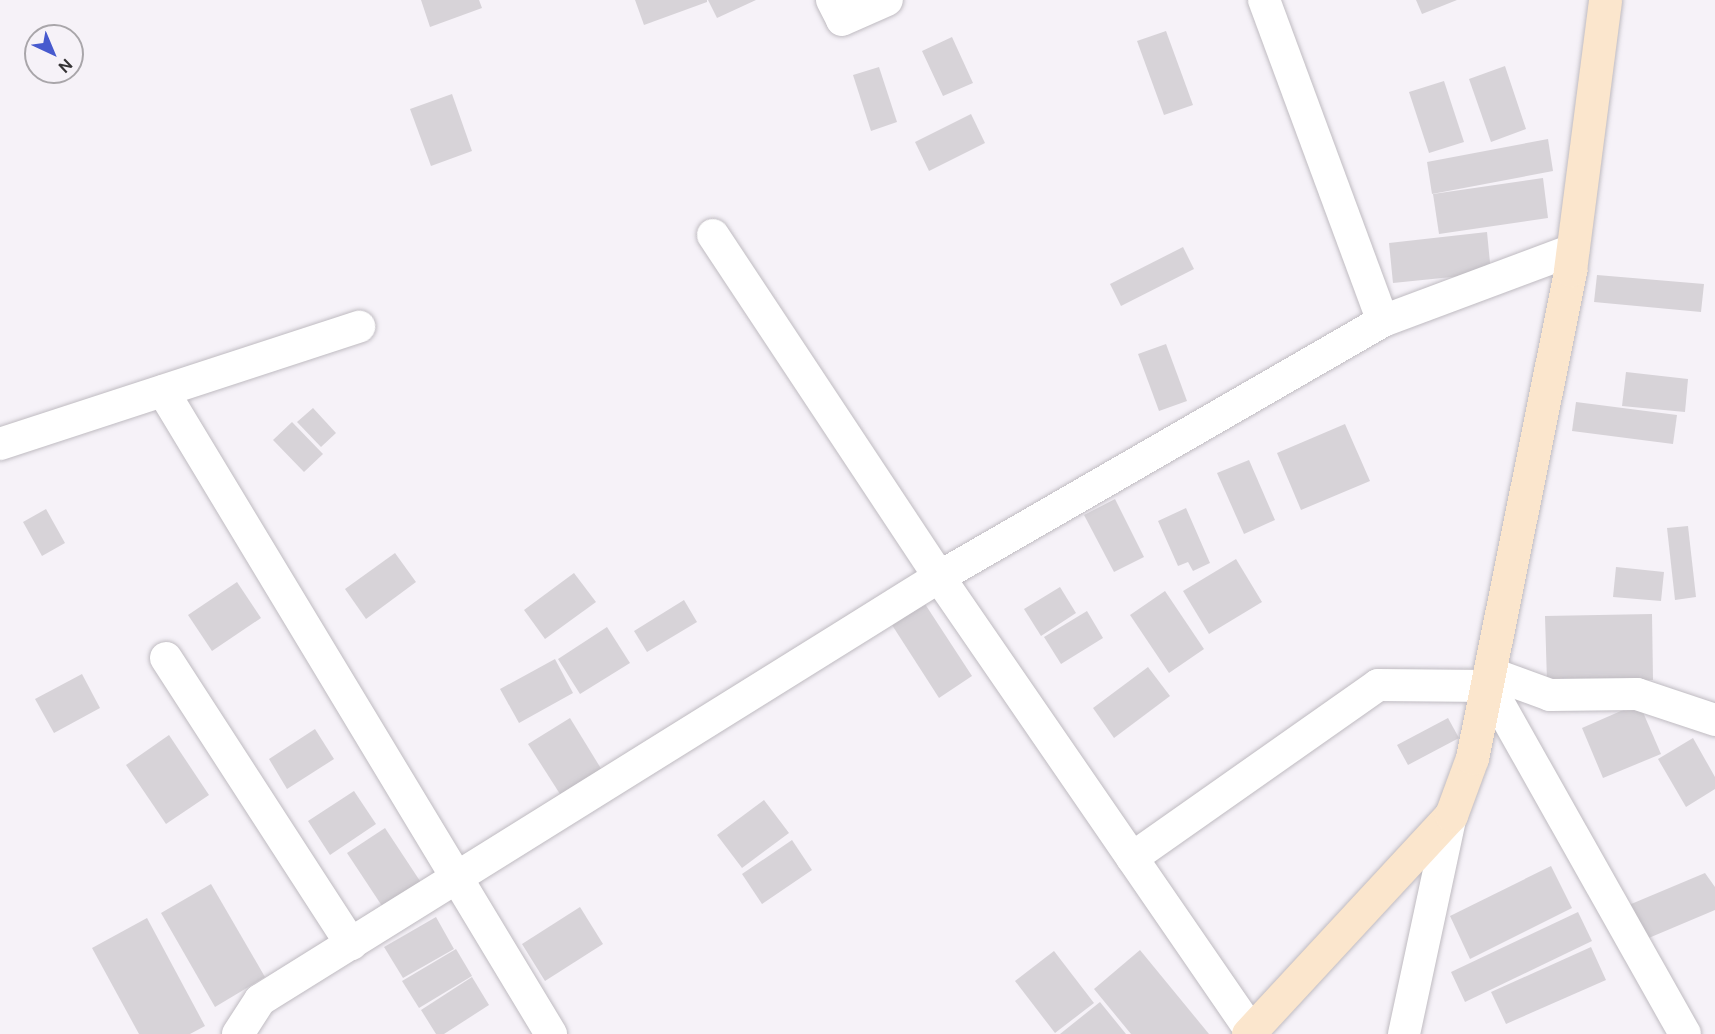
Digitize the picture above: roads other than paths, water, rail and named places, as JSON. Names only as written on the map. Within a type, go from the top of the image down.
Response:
[{"type":"main road","points":[[1249,1033],[1451,815],[1472,758],[1573,249],[1605,0]]},
{"type":"street","points":[[832,0],[842,20],[887,0]]},
{"type":"street","points":[[1264,0],[1383,321]]},
{"type":"street","points":[[713,235],[939,577],[1249,1033]]},
{"type":"street","points":[[238,1034],[260,1000],[939,577],[1383,321],[1573,249]]},
{"type":"street","points":[[0,444],[359,327]]},
{"type":"street","points":[[163,391],[459,876],[551,1034]]},
{"type":"street","points":[[165,658],[351,944]]},
{"type":"street","points":[[1132,858],[1378,685],[1489,680],[1550,695],[1636,694],[1715,720]]},
{"type":"street","points":[[1489,680],[1685,1034]]},
{"type":"street","points":[[1404,1034],[1451,815]]}]
